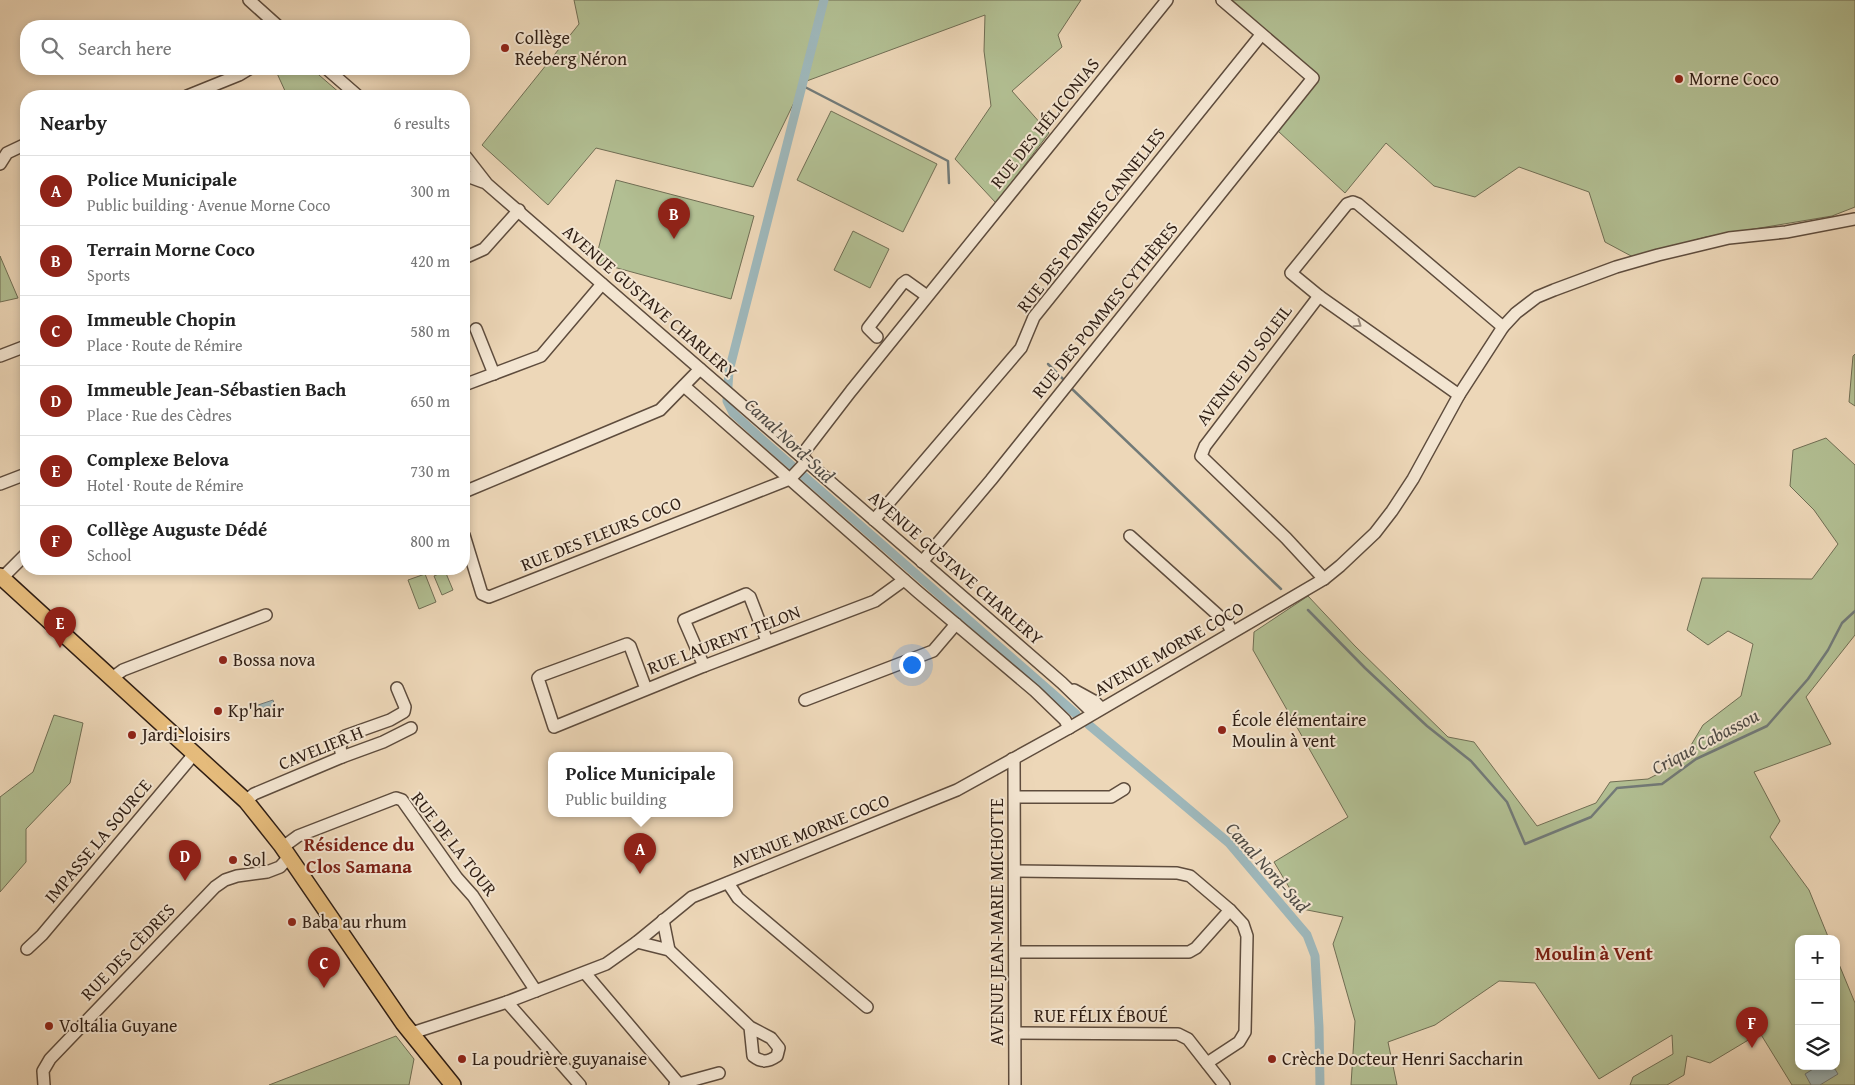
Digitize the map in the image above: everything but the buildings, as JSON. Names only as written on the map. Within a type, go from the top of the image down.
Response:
[{"type":"main road","points":[[1,577],[246,801],[285,851],[412,1033],[453,1085]]},
{"type":"street","points":[[249,0],[271,20]]},
{"type":"street","name":"RUE DES HÉLICONIAS","points":[[791,477],[851,391],[1167,0]]},
{"type":"street","points":[[1222,0],[1261,35]]},
{"type":"street","name":"RUE DES POMMES CYTHÈRES","points":[[922,562],[992,480],[1313,78],[1261,35]]},
{"type":"street","name":"RUE DES POMMES CANNELLES","points":[[874,520],[1024,341],[1034,317],[1261,35]]},
{"type":"street","points":[[202,90],[239,75]]},
{"type":"street","points":[[334,75],[351,90]]},
{"type":"street","points":[[0,164],[7,153],[20,147]]},
{"type":"street","name":"AVENUE GUSTAVE CHARLERY","points":[[470,164],[487,184],[602,284],[791,477],[904,580],[1035,691],[1065,720],[1069,728]]},
{"type":"street","name":"AVENUE GUSTAVE CHARLERY","points":[[470,177],[487,184]]},
{"type":"street","points":[[1459,395],[1318,296],[1291,273],[1348,204],[1353,202],[1358,204],[1503,327]]},
{"type":"street","points":[[470,255],[484,249],[519,210]]},
{"type":"street","name":"AVENUE MORNE COCO","points":[[412,1033],[507,1002],[606,964],[637,942],[692,897],[957,790],[1069,728],[1324,579],[1375,533],[1392,511],[1413,479],[1459,395],[1503,327],[1537,298],[1616,267],[1729,238],[1786,232],[1855,220]]},
{"type":"street","points":[[877,337],[868,328],[902,284],[906,281],[910,282],[927,296]]},
{"type":"street","points":[[470,383],[541,356],[602,284]]},
{"type":"street","name":"AVENUE DU SOLEIL","points":[[1318,296],[1205,446],[1201,456],[1286,538],[1324,579]]},
{"type":"street","points":[[476,329],[494,374]]},
{"type":"street","points":[[0,356],[20,348]]},
{"type":"street","points":[[470,489],[660,410],[693,377]]},
{"type":"street","name":"AVENUE GUSTAVE CHARLERY","points":[[693,377],[722,387],[1062,683],[1097,711]]},
{"type":"street","points":[[0,484],[20,476]]},
{"type":"street","name":"RUE DES FLEURS COCO","points":[[470,555],[482,594],[489,597],[791,477]]},
{"type":"street","points":[[1130,536],[1228,624],[1232,632]]},
{"type":"street","points":[[1,577],[20,560]]},
{"type":"street","name":"RUE LAURENT TELON","points":[[646,689],[630,646],[627,644],[540,676],[538,681],[554,727],[767,641],[875,601],[904,580]]},
{"type":"street","points":[[704,666],[684,620],[729,601],[749,595],[767,641]]},
{"type":"street","points":[[112,678],[123,670],[266,615]]},
{"type":"street","points":[[805,700],[933,651],[956,624]]},
{"type":"street","points":[[342,757],[340,747],[345,736],[390,720],[404,712],[405,706],[397,688]]},
{"type":"street","name":"CAVELIER H","points":[[246,801],[254,794],[383,742],[411,728]]},
{"type":"street","name":"IMPASSE LA SOURCE","points":[[27,949],[42,935],[194,753]]},
{"type":"street","name":"AVENUE JEAN-MARIE MICHOTTE","points":[[1012,759],[1014,762],[1015,1085]]},
{"type":"street","points":[[1014,797],[1111,797],[1124,789]]},
{"type":"street","name":"RUE DE LA TOUR","points":[[285,851],[287,844],[298,836],[396,798],[402,800],[457,878],[473,896],[536,991]]},
{"type":"street","name":"RUE DES CÈDRES","points":[[44,1085],[43,1071],[50,1059],[216,887],[225,880],[237,876],[268,872],[280,867],[285,851]]},
{"type":"street","points":[[1015,871],[1177,873],[1190,876],[1230,910],[1243,924],[1247,936],[1244,1032],[1238,1042],[1207,1063]]},
{"type":"street","points":[[728,883],[738,898],[867,1007]]},
{"type":"street","points":[[1015,952],[1189,952],[1196,948],[1230,910]]},
{"type":"street","points":[[663,920],[669,950]]},
{"type":"street","points":[[637,942],[669,950],[750,1028]]},
{"type":"street","points":[[585,973],[677,1084],[719,1073]]},
{"type":"street","points":[[507,1002],[580,1085]]},
{"type":"street","name":"RUE FÉLIX ÉBOUÉ","points":[[1015,1033],[1178,1034],[1188,1040],[1224,1085]]},
{"type":"green space","points":[[574,0],[1081,0],[1058,35],[1062,47],[1012,91],[1049,133],[996,203],[955,159],[991,106],[984,51],[985,15],[804,82],[753,187],[596,148],[548,205],[482,145],[579,24]]},
{"type":"green space","points":[[1229,0],[1855,0],[1855,207],[1832,216],[1706,237],[1633,257],[1605,242],[1589,192],[1519,167],[1475,197],[1434,186],[1386,143],[1345,193],[1278,131],[1317,80]]},
{"type":"green space","points":[[278,75],[319,75],[336,90],[285,90]]},
{"type":"green space","points":[[831,111],[937,164],[903,232],[797,180]]},
{"type":"green space","points":[[616,180],[754,216],[731,299],[595,262]]},
{"type":"green space","points":[[853,231],[889,249],[870,288],[834,270]]},
{"type":"green space","points":[[0,256],[18,298],[0,302]]},
{"type":"green space","points":[[1855,354],[1855,406],[1849,402],[1853,356]]},
{"type":"green space","points":[[1826,438],[1855,465],[1855,635],[1806,697],[1831,744],[1754,772],[1780,821],[1770,837],[1809,890],[1827,935],[1795,935],[1795,1070],[1840,1070],[1840,967],[1855,1003],[1855,1085],[1792,1085],[1760,1033],[1710,1063],[1687,1056],[1684,1075],[1667,1085],[1630,1085],[1633,1077],[1673,1054],[1672,1035],[1599,1079],[1535,983],[1499,981],[1435,1025],[1388,1042],[1397,1085],[1351,1085],[1355,1021],[1333,944],[1343,917],[1302,909],[1274,862],[1348,817],[1253,650],[1254,632],[1308,596],[1355,646],[1448,737],[1474,742],[1537,826],[1596,803],[1610,782],[1648,779],[1681,762],[1703,725],[1741,696],[1753,644],[1728,631],[1708,645],[1687,630],[1702,578],[1812,579],[1838,544],[1814,510],[1790,486],[1793,450]]},
{"type":"green space","points":[[425,575],[436,602],[419,609],[408,580]]},
{"type":"green space","points":[[447,575],[453,590],[442,595],[434,576]]},
{"type":"green space","points":[[54,715],[83,723],[70,783],[26,829],[26,862],[0,892],[0,797],[33,772]]},
{"type":"green space","points":[[396,1036],[414,1059],[409,1085],[269,1085]]},
{"type":"water","points":[[273,700],[276,710],[255,717],[252,707]]},
{"type":"water","points":[[1812,1070],[1836,1070],[1838,1074],[1820,1085],[1811,1085],[1805,1074]]},
{"type":"waterway","name":"Canal Nord-Sud","points":[[824,0],[729,371],[727,401],[733,413],[765,442],[1076,714]]},
{"type":"waterway","points":[[803,86],[948,161],[949,183]]},
{"type":"waterway","points":[[1048,364],[1065,381]]},
{"type":"waterway","points":[[1070,387],[1281,589]]},
{"type":"waterway","name":"Crique Cabassou","points":[[1308,610],[1365,668],[1427,726],[1471,761],[1507,802],[1525,844],[1591,817],[1617,788],[1662,784],[1696,759],[1767,726],[1808,679],[1828,650],[1842,623],[1855,611]]},
{"type":"waterway","name":"Canal Nord-Sud","points":[[1089,725],[1229,843],[1307,935],[1315,956],[1320,1085]]},
{"type":"place","name":"Collège Réeberg Néron","points":[[505,48]]},
{"type":"place","name":"Morne Coco","points":[[1679,79]]},
{"type":"place","name":"Terrain Morne Coco","points":[[674,239]]},
{"type":"place","name":"Complexe Belova","points":[[60,648]]},
{"type":"place","name":"Bossa nova","points":[[223,660]]},
{"type":"place","name":"Kp'hair","points":[[218,711]]},
{"type":"place","name":"École élémentaire Moulin à vent","points":[[1222,730]]},
{"type":"place","name":"Jardi-loisirs","points":[[132,735]]},
{"type":"place","name":"Sol","points":[[233,860]]},
{"type":"place","name":"Police Municipale","points":[[640,874]]},
{"type":"place","name":"Immeuble Jean-Sébastien Bach","points":[[185,881]]},
{"type":"place","name":"Baba au rhum","points":[[292,922]]},
{"type":"place","name":"Immeuble Chopin","points":[[324,988]]},
{"type":"place","name":"Voltalia Guyane","points":[[49,1026]]},
{"type":"place","name":"Collège Auguste Dédé","points":[[1752,1048]]},
{"type":"place","name":"La poudrière guyanaise","points":[[462,1059]]},
{"type":"place","name":"Crèche Docteur Henri Saccharin","points":[[1272,1059]]},
{"type":"district","name":"Résidence du Clos Samana","points":[[359,855]]},
{"type":"district","name":"Moulin à Vent","points":[[1594,953]]}]
